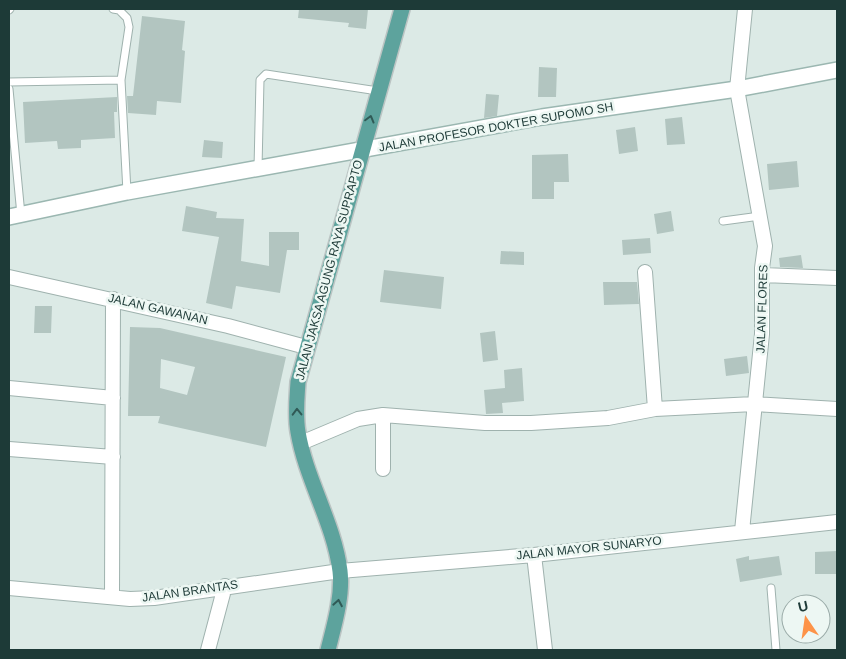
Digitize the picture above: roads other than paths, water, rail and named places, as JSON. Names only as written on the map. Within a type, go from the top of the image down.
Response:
[{"type":"main road","name":"JALAN JAKSA AGUNG RAYA SUPRAPTO","points":[[328,650],[340,588],[340,571],[331,534],[301,443],[296,410],[298,382],[306,347],[402,9]]},
{"type":"street","name":"JALAN FLORES","points":[[742,531],[762,334],[765,246],[737,88],[745,9]]},
{"type":"street","name":"JALAN PROFESOR DOKTER SUPOMO SH","points":[[15,216],[127,192],[542,117],[737,88],[837,70]]},
{"type":"street","points":[[645,272],[655,409]]},
{"type":"street","points":[[763,275],[837,278]]},
{"type":"street","name":"JALAN GAWANAN","points":[[9,277],[113,299],[306,347]]},
{"type":"street","points":[[112,597],[113,299]]},
{"type":"street","points":[[9,388],[113,398]]},
{"type":"street","points":[[301,443],[358,419],[383,415],[485,423],[531,423],[608,418],[655,409],[754,404],[837,409]]},
{"type":"street","points":[[383,415],[383,469]]},
{"type":"street","points":[[9,449],[113,457]]},
{"type":"street","name":"JALAN MAYOR SUNARYO","points":[[340,571],[534,555],[837,522]]},
{"type":"street","points":[[534,555],[545,650]]},
{"type":"street","name":"JALAN BRANTAS","points":[[9,588],[130,599],[154,598],[225,586],[340,571]]},
{"type":"street","points":[[208,650],[225,586]]},
{"type":"lane","points":[[113,9],[119,10],[127,18]]},
{"type":"lane","points":[[127,192],[121,80],[128,27],[128,9]]},
{"type":"lane","points":[[258,169],[260,80],[266,74],[378,91]]},
{"type":"lane","points":[[9,82],[121,80]]},
{"type":"lane","points":[[9,89],[15,216]]},
{"type":"lane","points":[[723,222],[760,216]]},
{"type":"lane","points":[[771,588],[776,650]]}]
